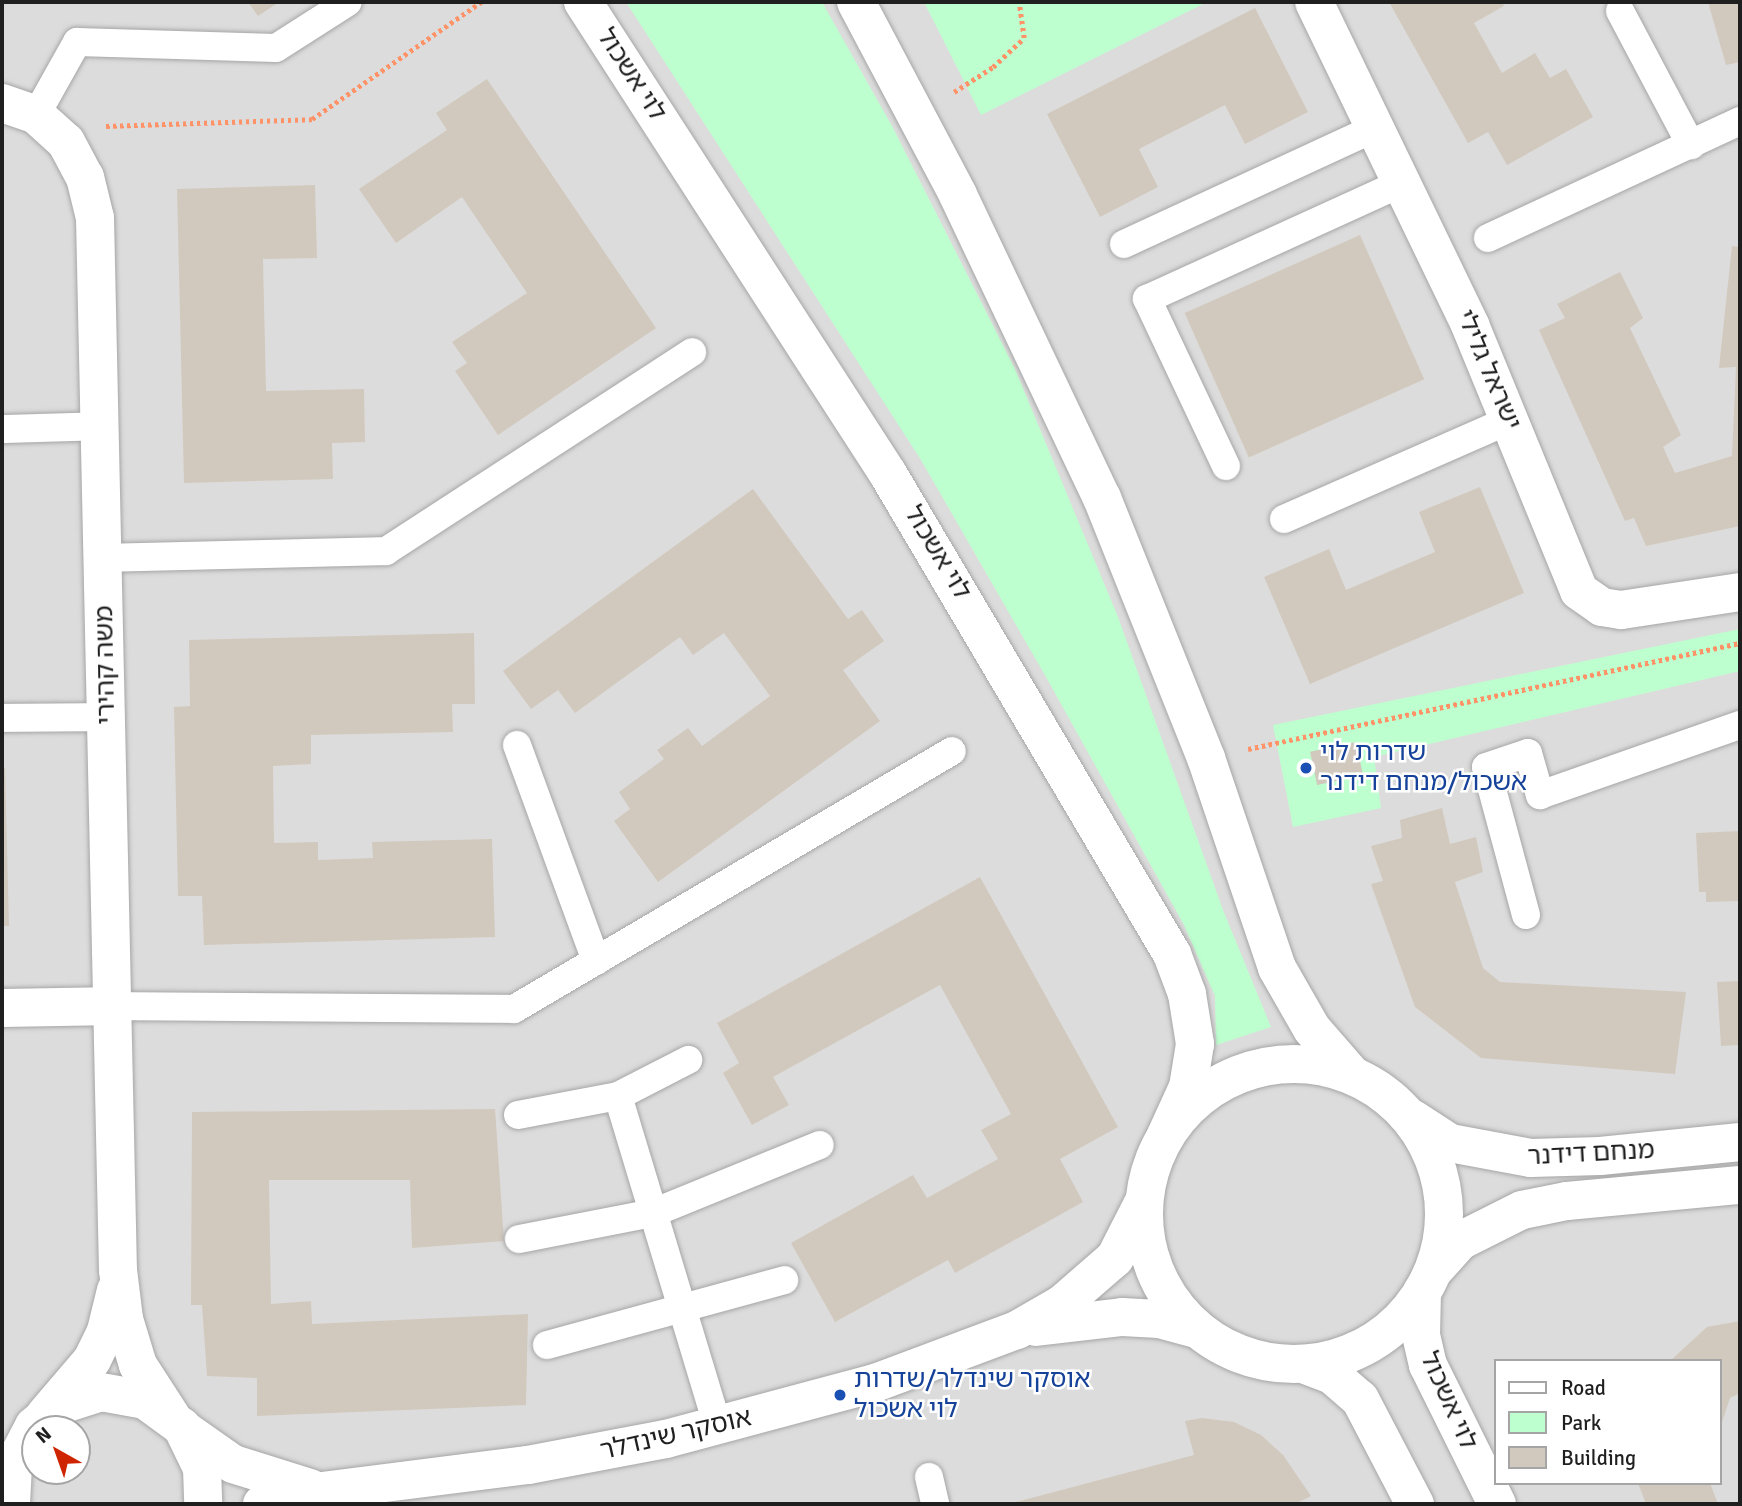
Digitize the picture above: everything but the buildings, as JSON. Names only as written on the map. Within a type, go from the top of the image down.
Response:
[{"type":"street","name":"לוי אשכול","points":[[583,2],[895,485],[1172,954],[1187,994],[1195,1044],[1188,1087],[1147,1178],[1144,1201]]},
{"type":"street","points":[[856,2],[1033,346],[1091,473],[1206,758],[1277,968],[1312,1029],[1352,1075]]},
{"type":"street","name":"ישראל גלילי","points":[[1314,2],[1404,182],[1510,420],[1569,573],[1579,591],[1593,603],[1632,610],[1740,592]]},
{"type":"street","name":"משה קהירי","points":[[30,115],[81,168],[94,218],[101,426],[118,1270],[124,1319],[138,1365],[177,1421]]},
{"type":"street","points":[[2,1008],[112,1006]]},
{"type":"street","points":[[1166,1135],[1198,1099],[1239,1073],[1307,1064],[1352,1075]]},
{"type":"street","name":"מנחם דידנר","points":[[1352,1075],[1373,1085],[1438,1139],[1531,1158],[1600,1156],[1740,1142]]},
{"type":"street","points":[[1410,1117],[1435,1158],[1441,1181],[1444,1227],[1427,1282]]},
{"type":"street","name":"מנחם דידנר","points":[[1303,1364],[1327,1361],[1370,1343],[1391,1329],[1460,1241],[1522,1210],[1567,1201],[1740,1185]]},
{"type":"street","points":[[1144,1201],[1145,1236],[1154,1269],[1171,1301],[1196,1329],[1236,1353],[1258,1360],[1303,1364],[1332,1375],[1360,1399],[1415,1504]]},
{"type":"street","name":"אוסקר שינדלר","points":[[262,1504],[323,1490],[528,1465],[718,1427],[875,1383],[1017,1330],[1062,1304],[1103,1272],[1126,1242],[1144,1201]]},
{"type":"street","name":"משה קהירי","points":[[43,1415],[72,1387],[100,1346],[111,1317],[118,1270]]},
{"type":"street","name":"לוי אשכול","points":[[1427,1282],[1421,1335],[1428,1365],[1497,1504]]},
{"type":"street","name":"אוסקר שינדלר","points":[[1017,1330],[1122,1317],[1159,1319],[1196,1329]]},
{"type":"street","points":[[50,1415],[72,1399],[101,1392],[131,1395],[177,1421],[202,1468],[203,1504]]},
{"type":"street","name":"אוסקר שינדלר","points":[[177,1421],[233,1464],[274,1480],[323,1490]]},
{"type":"street","points":[[12,1504],[13,1466],[21,1443]]},
{"type":"lane","points":[[30,115],[77,42],[276,48],[348,2]]},
{"type":"lane","points":[[1620,11],[1691,145]]},
{"type":"lane","points":[[1488,238],[1740,121]]},
{"type":"lane","points":[[1124,244],[1377,127]]},
{"type":"lane","points":[[1226,466],[1147,299],[1404,182]]},
{"type":"lane","points":[[104,558],[386,551],[692,352]]},
{"type":"lane","points":[[1284,519],[1510,420]]},
{"type":"lane","points":[[2,429],[101,426]]},
{"type":"lane","points":[[2,718],[107,717]]},
{"type":"lane","points":[[1527,915],[1486,767],[1528,753],[1540,794],[1740,725]]},
{"type":"lane","points":[[517,745],[596,961]]},
{"type":"lane","points":[[112,1006],[514,1009],[951,751]]},
{"type":"lane","points":[[518,1115],[618,1096],[688,1060]]},
{"type":"lane","points":[[618,1096],[718,1427]]},
{"type":"lane","points":[[519,1240],[653,1213],[820,1145]]},
{"type":"lane","points":[[547,1345],[785,1280]]},
{"type":"lane","points":[[929,1477],[935,1504]]},
{"type":"path","points":[[30,115],[312,119],[481,2]]},
{"type":"path","points":[[917,116],[993,67],[1024,38],[1020,2]]},
{"type":"path","points":[[1117,2],[1137,2]]},
{"type":"path","points":[[1206,758],[1740,643]]},
{"type":"shaded area","points":[[2,2],[1740,2],[1740,1504],[2,1504]]},
{"type":"green space","points":[[626,2],[822,2],[892,126],[1015,369],[1118,617],[1223,910],[1271,1027],[1216,1045],[1215,996],[1184,925],[1046,677],[921,460]]},
{"type":"green space","points":[[924,2],[1207,2],[981,115]]},
{"type":"green space","points":[[1740,629],[1740,671],[1374,757],[1381,808],[1293,827],[1273,725]]},
{"type":"place","name":"שדרות לוי אשכול/מנחם דידנר","points":[[1306,768]]},
{"type":"place","name":"אוסקר שינדלר/שדרות לוי אשכול","points":[[840,1395]]}]
